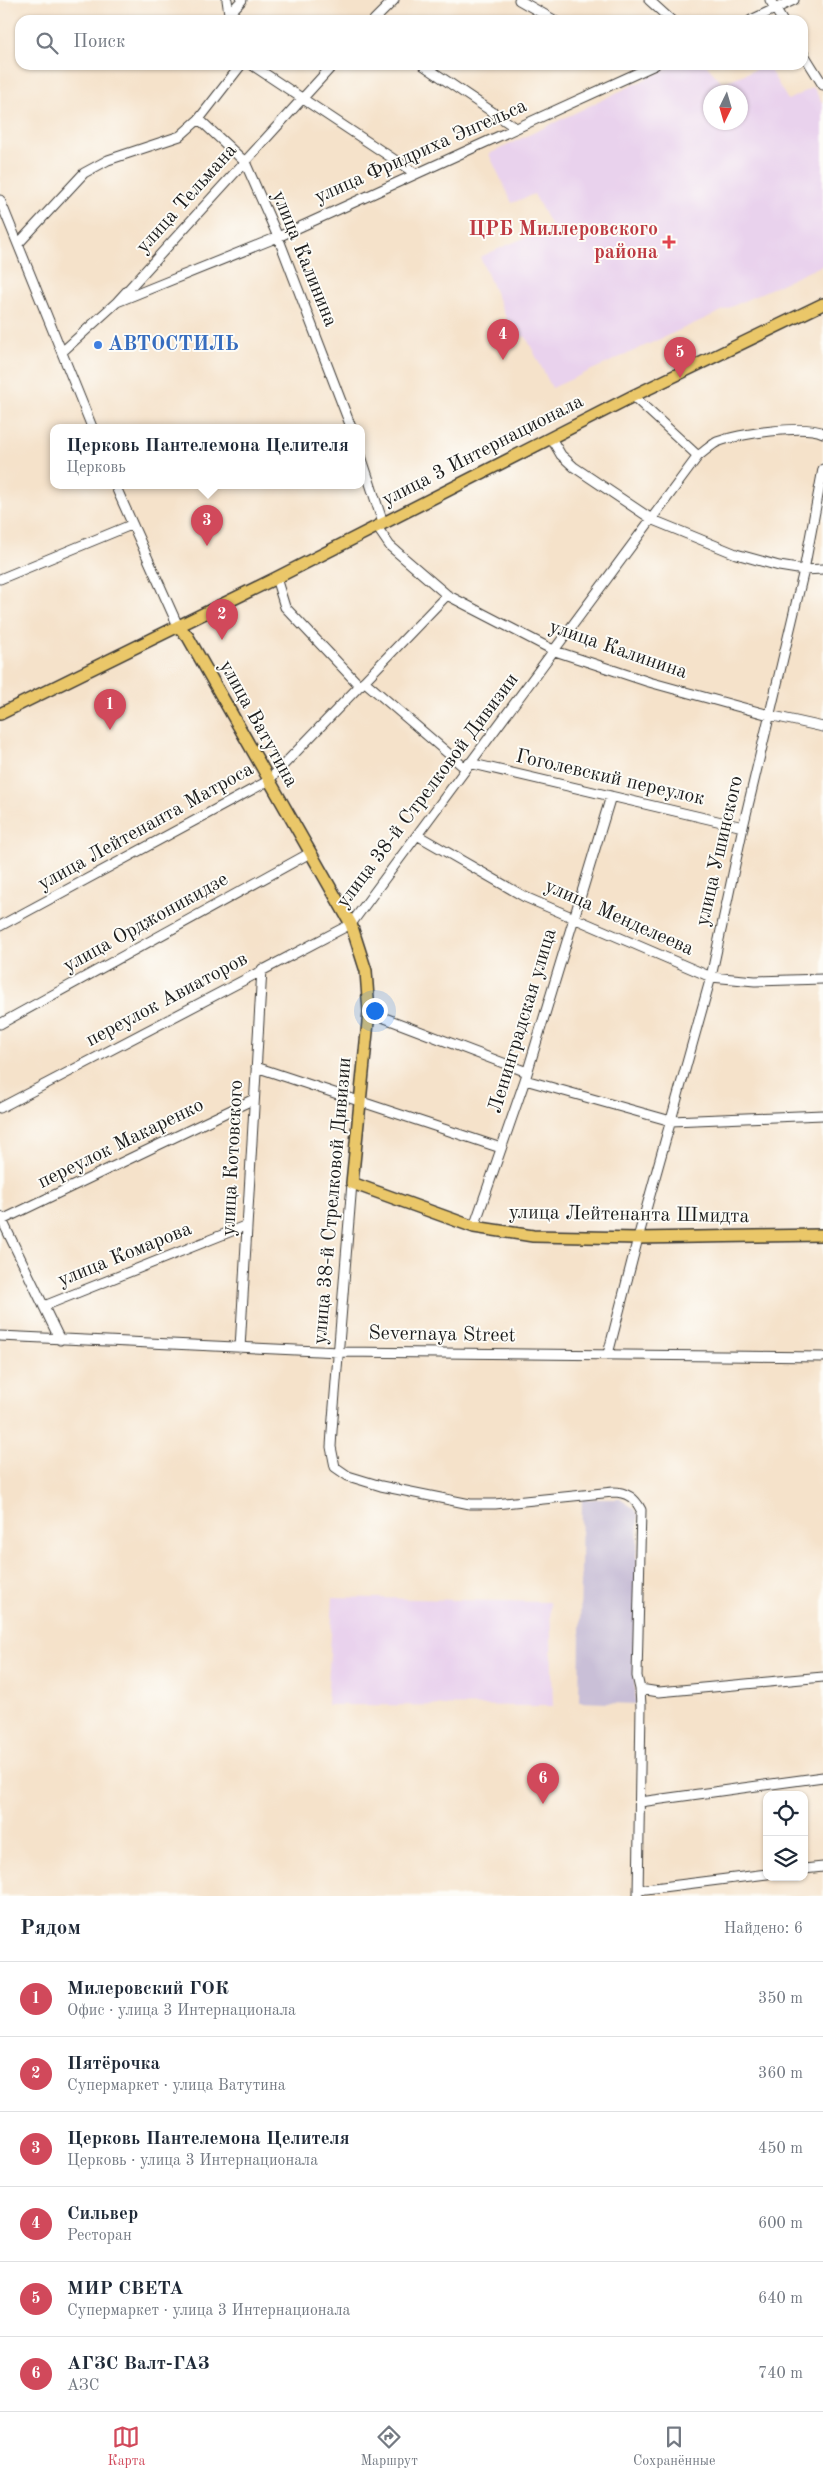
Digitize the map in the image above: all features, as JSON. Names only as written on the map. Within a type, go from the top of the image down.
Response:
[{"type":"main road","name":"улица 3 Интернационала","points":[[0,714],[276,578],[633,396],[823,304]]},
{"type":"main road","name":"улица Ватутина","points":[[178,626],[188,637],[268,781],[351,924]]},
{"type":"main road","name":"улица 38-й Стрелковой Дивизии","points":[[351,924],[366,971],[369,1012],[352,1182]]},
{"type":"main road","name":"улица Лейтенанта Шмидта","points":[[352,1182],[474,1227],[533,1236],[638,1238],[823,1235]]},
{"type":"street","points":[[227,0],[230,15]]},
{"type":"street","points":[[231,15],[242,0]]},
{"type":"street","points":[[379,15],[394,0]]},
{"type":"street","points":[[519,0],[545,15]]},
{"type":"street","points":[[649,0],[666,15]]},
{"type":"street","points":[[770,0],[779,15]]},
{"type":"street","points":[[761,15],[794,0]]},
{"type":"street","points":[[808,61],[823,85]]},
{"type":"street","points":[[18,244],[84,173],[108,160],[172,141],[199,119],[237,70]]},
{"type":"street","points":[[260,70],[416,174]]},
{"type":"street","name":"улица Тельмана","points":[[62,352],[117,302],[329,70]]},
{"type":"street","points":[[430,70],[516,128]]},
{"type":"street","name":"улица Фридриха Энгельса","points":[[117,302],[278,237],[643,71]]},
{"type":"street","name":"улица Калинина","points":[[199,119],[245,162],[278,237],[350,424]]},
{"type":"street","points":[[1,205],[91,424]]},
{"type":"street","points":[[633,396],[698,456],[716,443],[734,437],[789,430],[823,433]]},
{"type":"street","points":[[551,438],[561,455],[574,467],[652,520],[736,554],[804,570],[823,568]]},
{"type":"street","name":"улица 38-й Стрелковой Дивизии","points":[[351,924],[467,766],[556,651],[602,583],[652,520],[698,456]]},
{"type":"street","name":"улица Ушинского","points":[[608,1354],[638,1238],[711,977],[743,827],[804,570],[823,469]]},
{"type":"street","name":"улица Калинина","points":[[365,471],[380,525],[390,546],[446,595],[556,651],[649,682],[769,715],[823,727]]},
{"type":"street","name":"улица Ватутина","points":[[117,489],[178,626]]},
{"type":"street","points":[[0,579],[131,524]]},
{"type":"street","name":"Гоголевский переулок","points":[[276,578],[285,607],[362,683],[467,766],[611,796],[743,827]]},
{"type":"street","name":"улица Лейтенанта Матроса","points":[[0,926],[268,781],[446,595]]},
{"type":"street","name":"Ленинградская улица","points":[[474,1227],[526,1076],[611,796]]},
{"type":"street","name":"улица Менделеева","points":[[417,835],[525,896],[711,977],[755,981],[823,979]]},
{"type":"street","name":"улица Орджоникидзе","points":[[0,1024],[310,853]]},
{"type":"street","name":"переулок Авиаторов","points":[[0,1108],[351,924]]},
{"type":"street","name":"улица Котовского","points":[[240,1348],[262,969]]},
{"type":"street","points":[[369,1012],[526,1076],[670,1121],[823,1115]]},
{"type":"street","points":[[256,1067],[501,1148]]},
{"type":"street","name":"переулок Макаренко","points":[[1,1218],[254,1099]]},
{"type":"street","name":"улица 38-й Стрелковой Дивизии","points":[[352,1182],[331,1448],[335,1467],[348,1476],[381,1486],[470,1504],[495,1504],[603,1492],[619,1492],[637,1501],[641,1510],[642,1520],[637,1676],[640,1689]]},
{"type":"street","points":[[1,1218],[60,1340]]},
{"type":"street","name":"улица Комарова","points":[[44,1306],[247,1225]]},
{"type":"street","name":"Severnaya Street","points":[[0,1336],[339,1352],[823,1357]]},
{"type":"street","points":[[763,1875],[638,1893],[640,1689],[659,1692],[823,1677]]},
{"type":"street","points":[[640,1802],[823,1777]]},
{"type":"street","points":[[808,1869],[823,1867]]},
{"type":"shaded area","name":"ЦРБ Миллеровского района","points":[[665,70],[710,70],[722,83],[754,70],[770,70],[788,100],[813,87],[823,104],[823,265],[552,388],[526,337],[513,334],[480,257],[551,226],[534,194],[512,203],[489,154]]},
{"type":"shaded area","points":[[582,1499],[620,1499],[635,1509],[638,1516],[634,1676],[636,1704],[579,1702]]},
{"type":"shaded area","points":[[333,1597],[550,1602],[553,1706],[327,1705]]},
{"type":"place","name":"ЦРБ Миллеровского района","points":[[669,242]]},
{"type":"place","name":"АВТОСТИЛЬ","points":[[98,345]]},
{"type":"place","name":"Сильвер","points":[[503,360]]},
{"type":"place","name":"МИР СВЕТА","points":[[680,378]]},
{"type":"place","name":"Церковь Пантелемона Целителя","points":[[207,546]]},
{"type":"place","name":"Пятёрочка","points":[[222,640]]},
{"type":"place","name":"Милеровский ГОК","points":[[110,730]]},
{"type":"place","name":"АГЗС Валт-ГАЗ","points":[[543,1804]]}]
